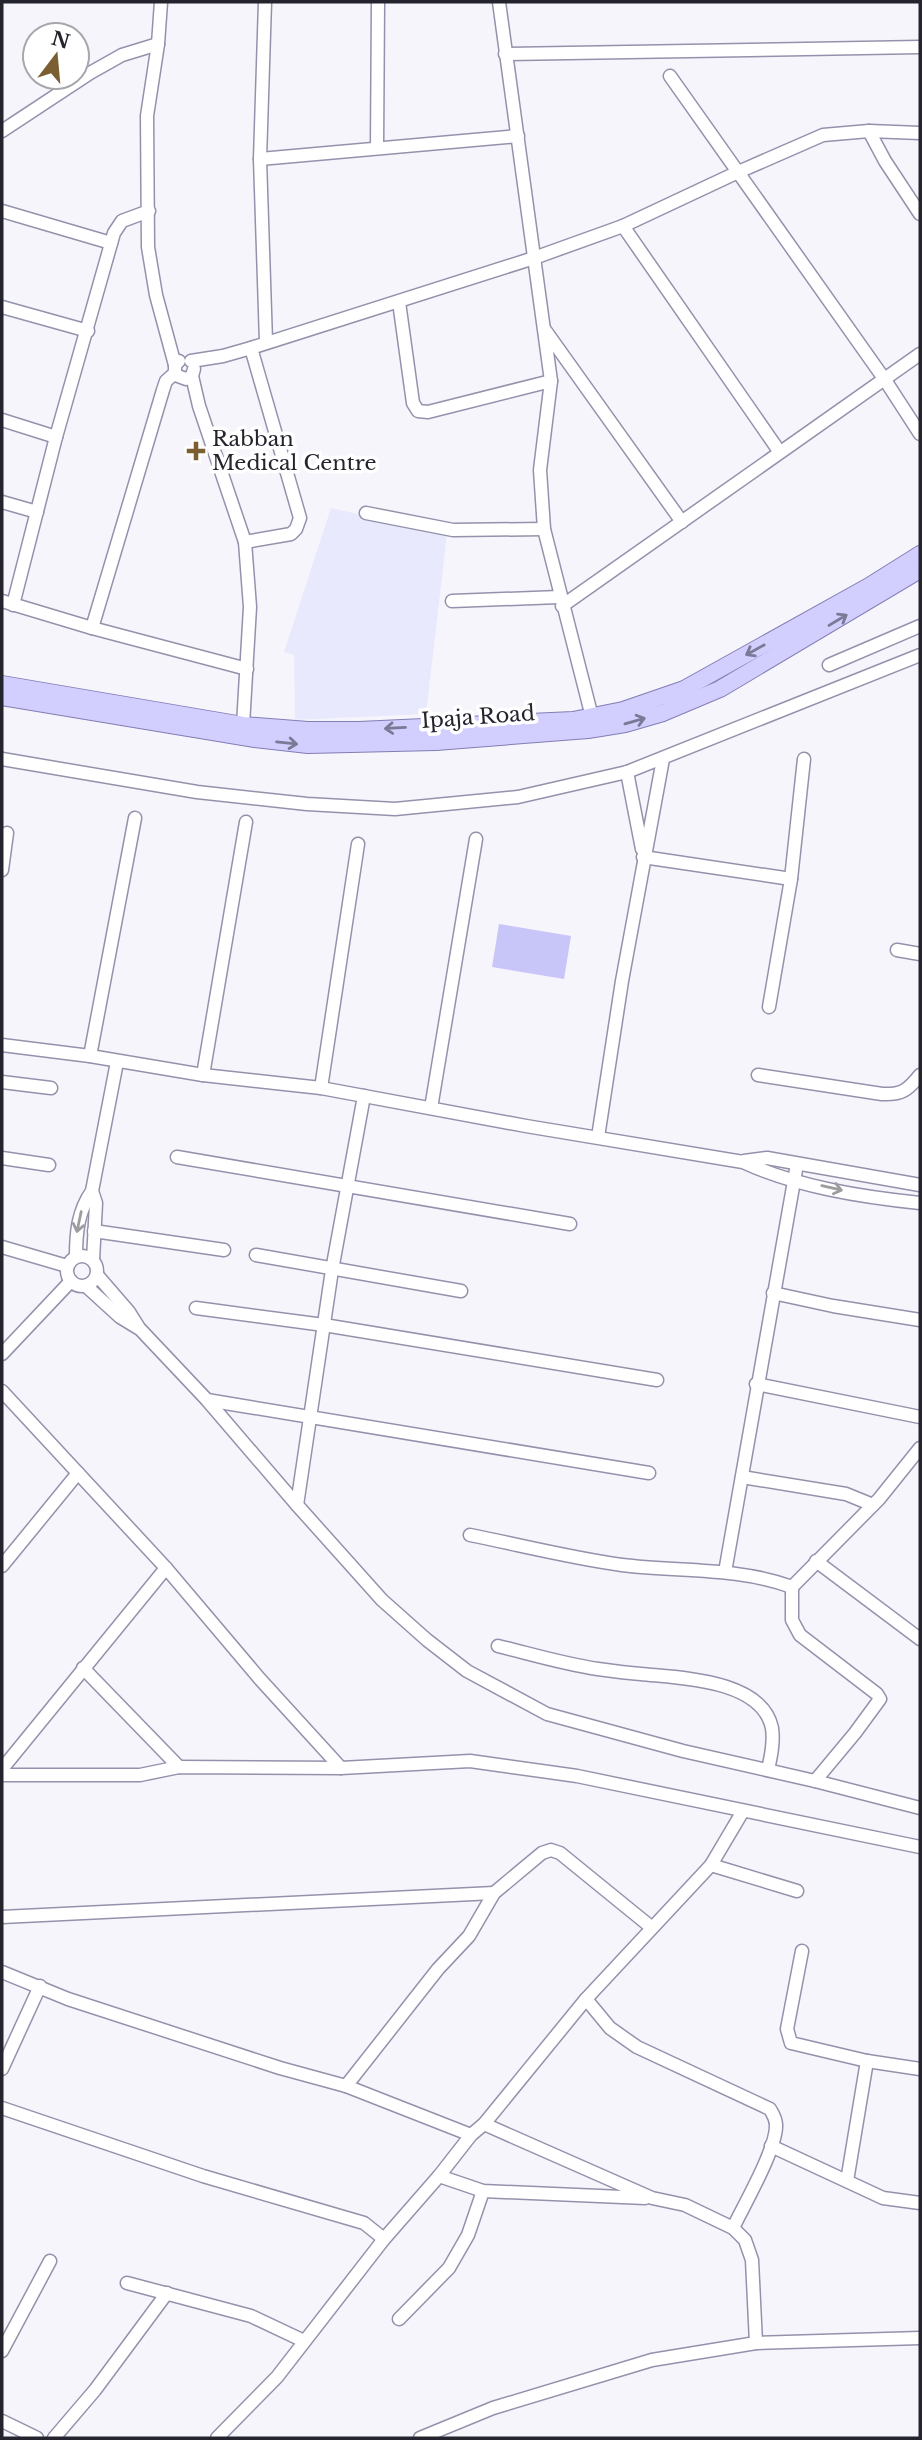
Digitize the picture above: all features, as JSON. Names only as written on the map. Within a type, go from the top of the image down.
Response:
[{"type":"main road","name":"Ipaja Road","points":[[2,684],[243,725],[308,730],[358,738],[436,742],[588,730],[625,724],[663,713],[720,689],[909,571],[920,554]]},
{"type":"main road","name":"Ipaja Road","points":[[2,696],[255,740],[307,745],[358,738],[573,720],[623,710],[684,689],[869,586],[909,571]]},
{"type":"street","points":[[161,2],[158,44],[146,116],[151,272],[166,328],[199,406],[246,542],[250,607],[243,725]]},
{"type":"street","points":[[265,2],[260,159],[266,342]]},
{"type":"street","points":[[377,147],[378,2]]},
{"type":"street","points":[[499,2],[551,381],[540,470],[544,529],[592,717]]},
{"type":"street","points":[[2,131],[100,67],[122,55],[158,44]]},
{"type":"street","points":[[505,54],[920,47]]},
{"type":"street","points":[[670,76],[736,173],[885,380],[920,434]]},
{"type":"street","points":[[869,131],[920,214]]},
{"type":"street","points":[[92,628],[166,381],[185,369],[534,258],[623,226],[823,135],[869,131],[920,133]]},
{"type":"street","points":[[260,159],[518,136]]},
{"type":"street","points":[[2,211],[111,243]]},
{"type":"street","points":[[149,211],[122,220],[114,233],[37,512],[7,603],[247,669]]},
{"type":"street","points":[[623,226],[779,451]]},
{"type":"street","points":[[399,302],[413,403],[418,411],[428,412],[551,381]]},
{"type":"street","points":[[2,307],[88,331]]},
{"type":"street","points":[[543,326],[682,522]]},
{"type":"street","points":[[246,542],[291,534],[296,529],[299,518],[251,348]]},
{"type":"street","points":[[452,601],[561,601],[682,522],[920,354]]},
{"type":"street","points":[[2,420],[56,437]]},
{"type":"street","points":[[2,502],[37,512]]},
{"type":"street","points":[[366,513],[453,530],[544,529]]},
{"type":"street","points":[[829,666],[920,626]]},
{"type":"street","points":[[2,759],[197,792],[307,804],[395,809],[518,797],[627,772],[920,655]]},
{"type":"street","points":[[598,1137],[643,857],[663,759]]},
{"type":"street","points":[[769,1007],[791,879],[804,759]]},
{"type":"street","points":[[627,772],[643,857]]},
{"type":"street","points":[[90,1056],[135,818]]},
{"type":"street","points":[[203,1075],[246,822]]},
{"type":"street","points":[[2,870],[7,833]]},
{"type":"street","points":[[431,1108],[476,839]]},
{"type":"street","points":[[321,1088],[358,844]]},
{"type":"street","points":[[643,857],[791,879]]},
{"type":"street","points":[[897,950],[920,954]]},
{"type":"street","points":[[2,1045],[90,1056],[203,1075],[321,1088],[743,1161],[764,1171],[835,1189],[920,1203]]},
{"type":"street","points":[[117,1062],[92,1191],[79,1218],[72,1261],[67,1274],[71,1281],[86,1286],[120,1317],[139,1328]]},
{"type":"street","points":[[758,1074],[891,1095],[899,1095],[909,1090],[920,1075]]},
{"type":"street","points":[[2,1082],[51,1088]]},
{"type":"street","points":[[297,1505],[332,1270],[364,1096]]},
{"type":"street","points":[[177,1157],[570,1224]]},
{"type":"street","points":[[2,1158],[49,1165]]},
{"type":"street","points":[[743,1161],[766,1158],[920,1185]]},
{"type":"street","points":[[724,1572],[797,1164]]},
{"type":"street","points":[[86,1286],[97,1275],[93,1260],[96,1203],[92,1191]]},
{"type":"street","points":[[94,1231],[223,1250]]},
{"type":"street","points":[[2,1247],[72,1261],[85,1256],[93,1260]]},
{"type":"street","points":[[256,1255],[461,1292]]},
{"type":"street","points":[[97,1275],[139,1328],[207,1400],[383,1600],[467,1671],[547,1714],[683,1751],[920,1808]]},
{"type":"street","points":[[3,1350],[71,1281]]},
{"type":"street","points":[[774,1293],[920,1320]]},
{"type":"street","points":[[196,1308],[324,1325],[657,1380]]},
{"type":"street","points":[[756,1384],[920,1417]]},
{"type":"street","points":[[2,1391],[166,1568],[259,1678],[341,1768]]},
{"type":"street","points":[[207,1400],[649,1473]]},
{"type":"street","points":[[815,1781],[880,1699],[800,1635],[792,1620],[792,1587],[873,1505],[920,1448]]},
{"type":"street","points":[[2,1566],[78,1473]]},
{"type":"street","points":[[742,1477],[846,1494],[873,1505]]},
{"type":"street","points":[[470,1535],[622,1565],[724,1572],[771,1579],[792,1587]]},
{"type":"street","points":[[816,1561],[920,1639]]},
{"type":"street","points":[[2,1769],[166,1568]]},
{"type":"street","points":[[498,1646],[576,1666],[698,1678],[749,1697],[764,1711],[771,1726],[772,1753],[768,1770]]},
{"type":"street","points":[[83,1668],[179,1767]]},
{"type":"street","points":[[2,1775],[140,1775],[179,1767],[341,1768],[470,1761],[578,1776],[920,1847]]},
{"type":"street","points":[[217,2438],[277,2377],[384,2239],[471,2135],[484,2124],[586,1999],[710,1865],[743,1811]]},
{"type":"street","points":[[346,2086],[438,1969],[469,1936],[494,1892],[541,1853],[551,1850],[560,1853],[651,1927]]},
{"type":"street","points":[[710,1865],[797,1891]]},
{"type":"street","points":[[2,1917],[494,1892]]},
{"type":"street","points":[[802,1951],[787,2029],[791,2043],[867,2062],[920,2069]]},
{"type":"street","points":[[2,1972],[68,1999],[280,2068],[346,2086],[471,2135]]},
{"type":"street","points":[[2,2069],[40,1986]]},
{"type":"street","points":[[586,1999],[610,2028],[637,2047],[770,2109],[777,2127],[733,2228]]},
{"type":"street","points":[[847,2180],[867,2062]]},
{"type":"street","points":[[2,2108],[203,2176],[364,2223],[384,2239]]},
{"type":"street","points":[[484,2124],[652,2198]]},
{"type":"street","points":[[771,2146],[883,2198],[920,2203]]},
{"type":"street","points":[[439,2176],[483,2191],[652,2198],[685,2205],[733,2228],[745,2240],[752,2260],[756,2343]]},
{"type":"street","points":[[399,2319],[449,2268],[468,2235],[483,2191]]},
{"type":"street","points":[[2,2351],[50,2261]]},
{"type":"street","points":[[127,2283],[251,2316],[304,2341]]},
{"type":"street","points":[[54,2438],[95,2390],[167,2293]]},
{"type":"street","points":[[420,2438],[447,2433],[493,2408],[652,2360],[756,2343],[920,2338]]},
{"type":"street","points":[[2,2421],[37,2438]]},
{"type":"shaded area","points":[[331,508],[447,534],[426,714],[295,720],[294,655],[284,652]]},
{"type":"shaded area","points":[[499,924],[571,936],[564,979],[492,967]]},
{"type":"place","name":"Rabban Medical Centre","points":[[196,451]]}]
